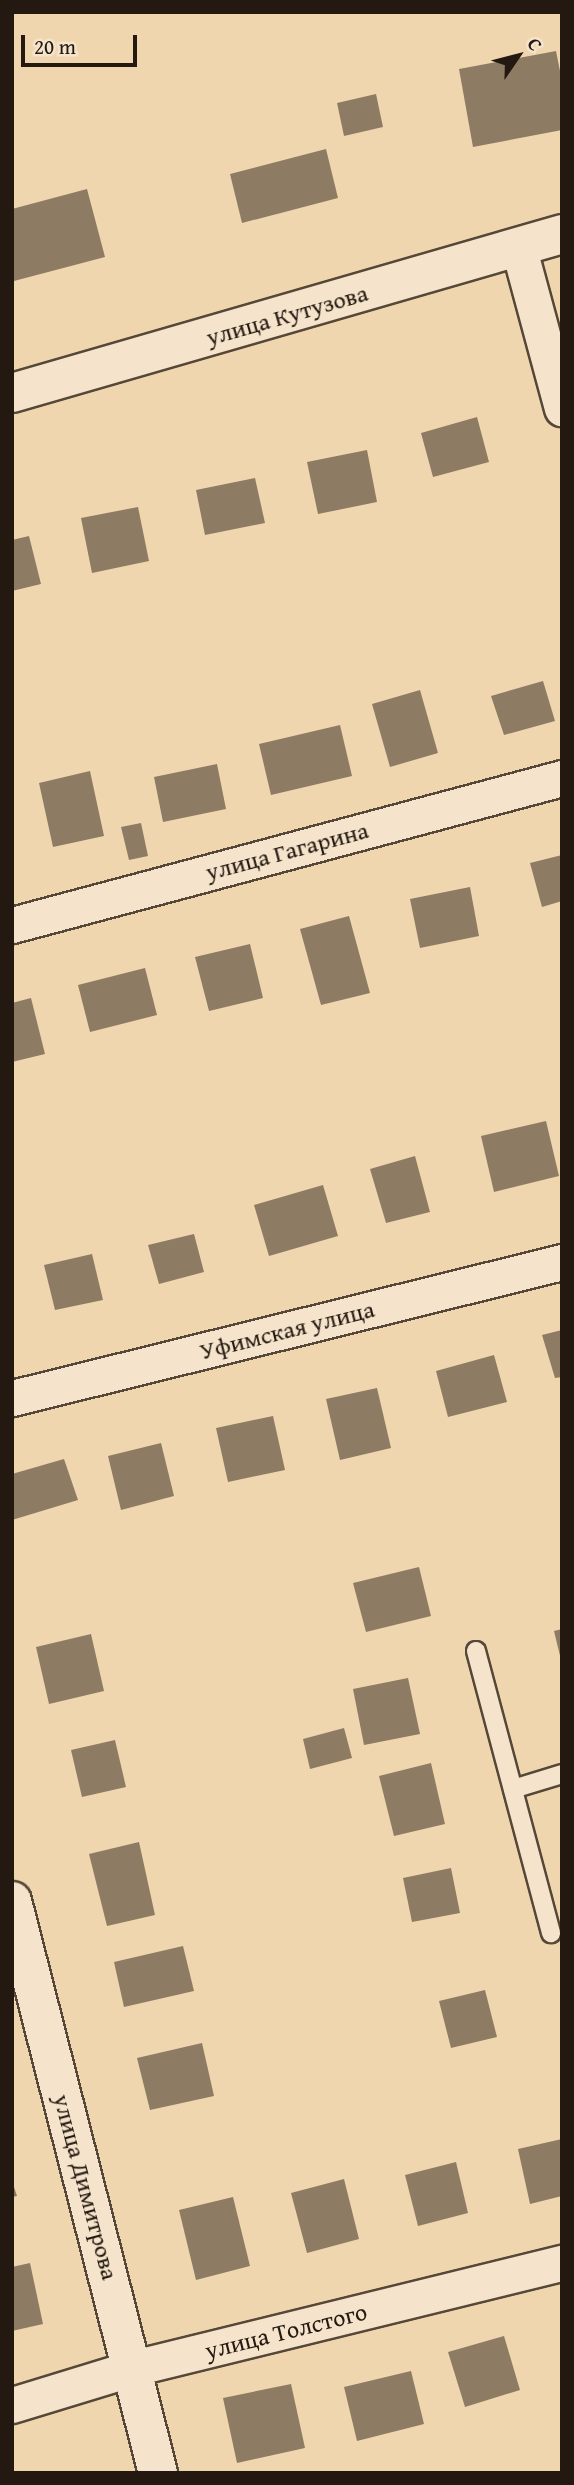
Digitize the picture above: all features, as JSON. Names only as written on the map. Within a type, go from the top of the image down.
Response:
[{"type":"main road","name":"улица Кутузова","points":[[12,393],[519,249],[562,234]]},
{"type":"main road","name":"улица Димитрова","points":[[12,1901],[158,2473]]},
{"type":"street","points":[[519,249],[562,408]]},
{"type":"street","name":"улица Гагарина","points":[[12,925],[562,778]]},
{"type":"street","name":"Уфимская улица","points":[[12,1398],[562,1262]]},
{"type":"street","name":"улица Толстого","points":[[12,2405],[133,2368],[562,2263]]},
{"type":"lane","points":[[476,1651],[551,1933]]},
{"type":"lane","points":[[513,1789],[562,1774]]},
{"type":"building","points":[[556,51],[562,81],[562,130],[473,147],[459,69]]},
{"type":"building","points":[[376,94],[383,127],[344,136],[337,103]]},
{"type":"building","points":[[326,149],[338,198],[242,223],[230,174]]},
{"type":"building","points":[[87,189],[105,257],[14,281],[12,209]]},
{"type":"building","points":[[477,417],[489,462],[433,477],[421,433]]},
{"type":"building","points":[[367,450],[377,502],[318,514],[307,462]]},
{"type":"building","points":[[255,478],[265,523],[205,535],[196,490]]},
{"type":"building","points":[[138,507],[149,561],[92,573],[81,518]]},
{"type":"building","points":[[29,536],[41,584],[12,591],[12,540]]},
{"type":"building","points":[[543,681],[555,721],[504,735],[491,696]]},
{"type":"building","points":[[420,690],[438,753],[390,767],[372,704]]},
{"type":"building","points":[[340,725],[352,776],[271,795],[259,744]]},
{"type":"building","points":[[217,764],[226,809],[163,822],[154,777]]},
{"type":"building","points":[[90,771],[104,836],[53,847],[39,783]]},
{"type":"building","points":[[141,823],[148,856],[129,860],[121,827]]},
{"type":"building","points":[[562,855],[562,901],[542,907],[530,863]]},
{"type":"building","points":[[470,887],[479,936],[420,948],[410,899]]},
{"type":"building","points":[[349,916],[370,993],[321,1005],[300,929]]},
{"type":"building","points":[[250,944],[263,998],[209,1011],[195,957]]},
{"type":"building","points":[[145,968],[157,1015],[90,1032],[78,985]]},
{"type":"building","points":[[31,998],[45,1054],[12,1062],[12,1003]]},
{"type":"building","points":[[546,1121],[559,1176],[494,1192],[481,1136]]},
{"type":"building","points":[[415,1156],[430,1212],[386,1223],[370,1169]]},
{"type":"building","points":[[323,1185],[338,1236],[269,1256],[254,1205]]},
{"type":"building","points":[[194,1234],[204,1272],[159,1284],[148,1245]]},
{"type":"building","points":[[92,1254],[103,1300],[55,1310],[44,1265]]},
{"type":"building","points":[[562,1330],[562,1377],[555,1378],[542,1335]]},
{"type":"building","points":[[494,1355],[507,1402],[448,1417],[436,1371]]},
{"type":"building","points":[[377,1388],[391,1448],[340,1460],[326,1399]]},
{"type":"building","points":[[273,1416],[285,1470],[228,1482],[216,1428]]},
{"type":"building","points":[[161,1443],[174,1496],[121,1510],[108,1456]]},
{"type":"building","points":[[64,1459],[78,1500],[12,1520],[12,1474]]},
{"type":"building","points":[[419,1567],[431,1616],[366,1632],[353,1583]]},
{"type":"building","points":[[562,1629],[562,1660],[561,1660],[554,1631]]},
{"type":"building","points":[[91,1634],[104,1691],[49,1704],[36,1647]]},
{"type":"building","points":[[408,1678],[420,1734],[364,1745],[353,1689]]},
{"type":"building","points":[[344,1728],[352,1758],[310,1769],[303,1739]]},
{"type":"building","points":[[115,1740],[126,1787],[82,1797],[71,1750]]},
{"type":"building","points":[[431,1763],[445,1824],[394,1836],[379,1776]]},
{"type":"building","points":[[139,1842],[155,1915],[107,1926],[89,1854]]},
{"type":"building","points":[[451,1868],[460,1913],[412,1922],[403,1878]]},
{"type":"building","points":[[183,1946],[194,1991],[124,2007],[114,1962]]},
{"type":"building","points":[[485,1990],[497,2037],[451,2048],[439,2001]]},
{"type":"building","points":[[202,2043],[214,2096],[150,2110],[137,2058]]},
{"type":"building","points":[[562,2139],[562,2196],[530,2204],[518,2149]]},
{"type":"building","points":[[456,2162],[468,2213],[418,2226],[405,2175]]},
{"type":"building","points":[[344,2179],[359,2239],[307,2253],[291,2193]]},
{"type":"building","points":[[12,2181],[17,2196],[12,2197]]},
{"type":"building","points":[[233,2197],[250,2266],[196,2280],[179,2210]]},
{"type":"building","points":[[30,2263],[43,2324],[12,2331],[12,2267]]},
{"type":"building","points":[[504,2336],[520,2390],[465,2407],[448,2352]]},
{"type":"building","points":[[411,2371],[424,2424],[357,2441],[344,2387]]},
{"type":"building","points":[[291,2384],[305,2448],[237,2463],[223,2398]]}]
